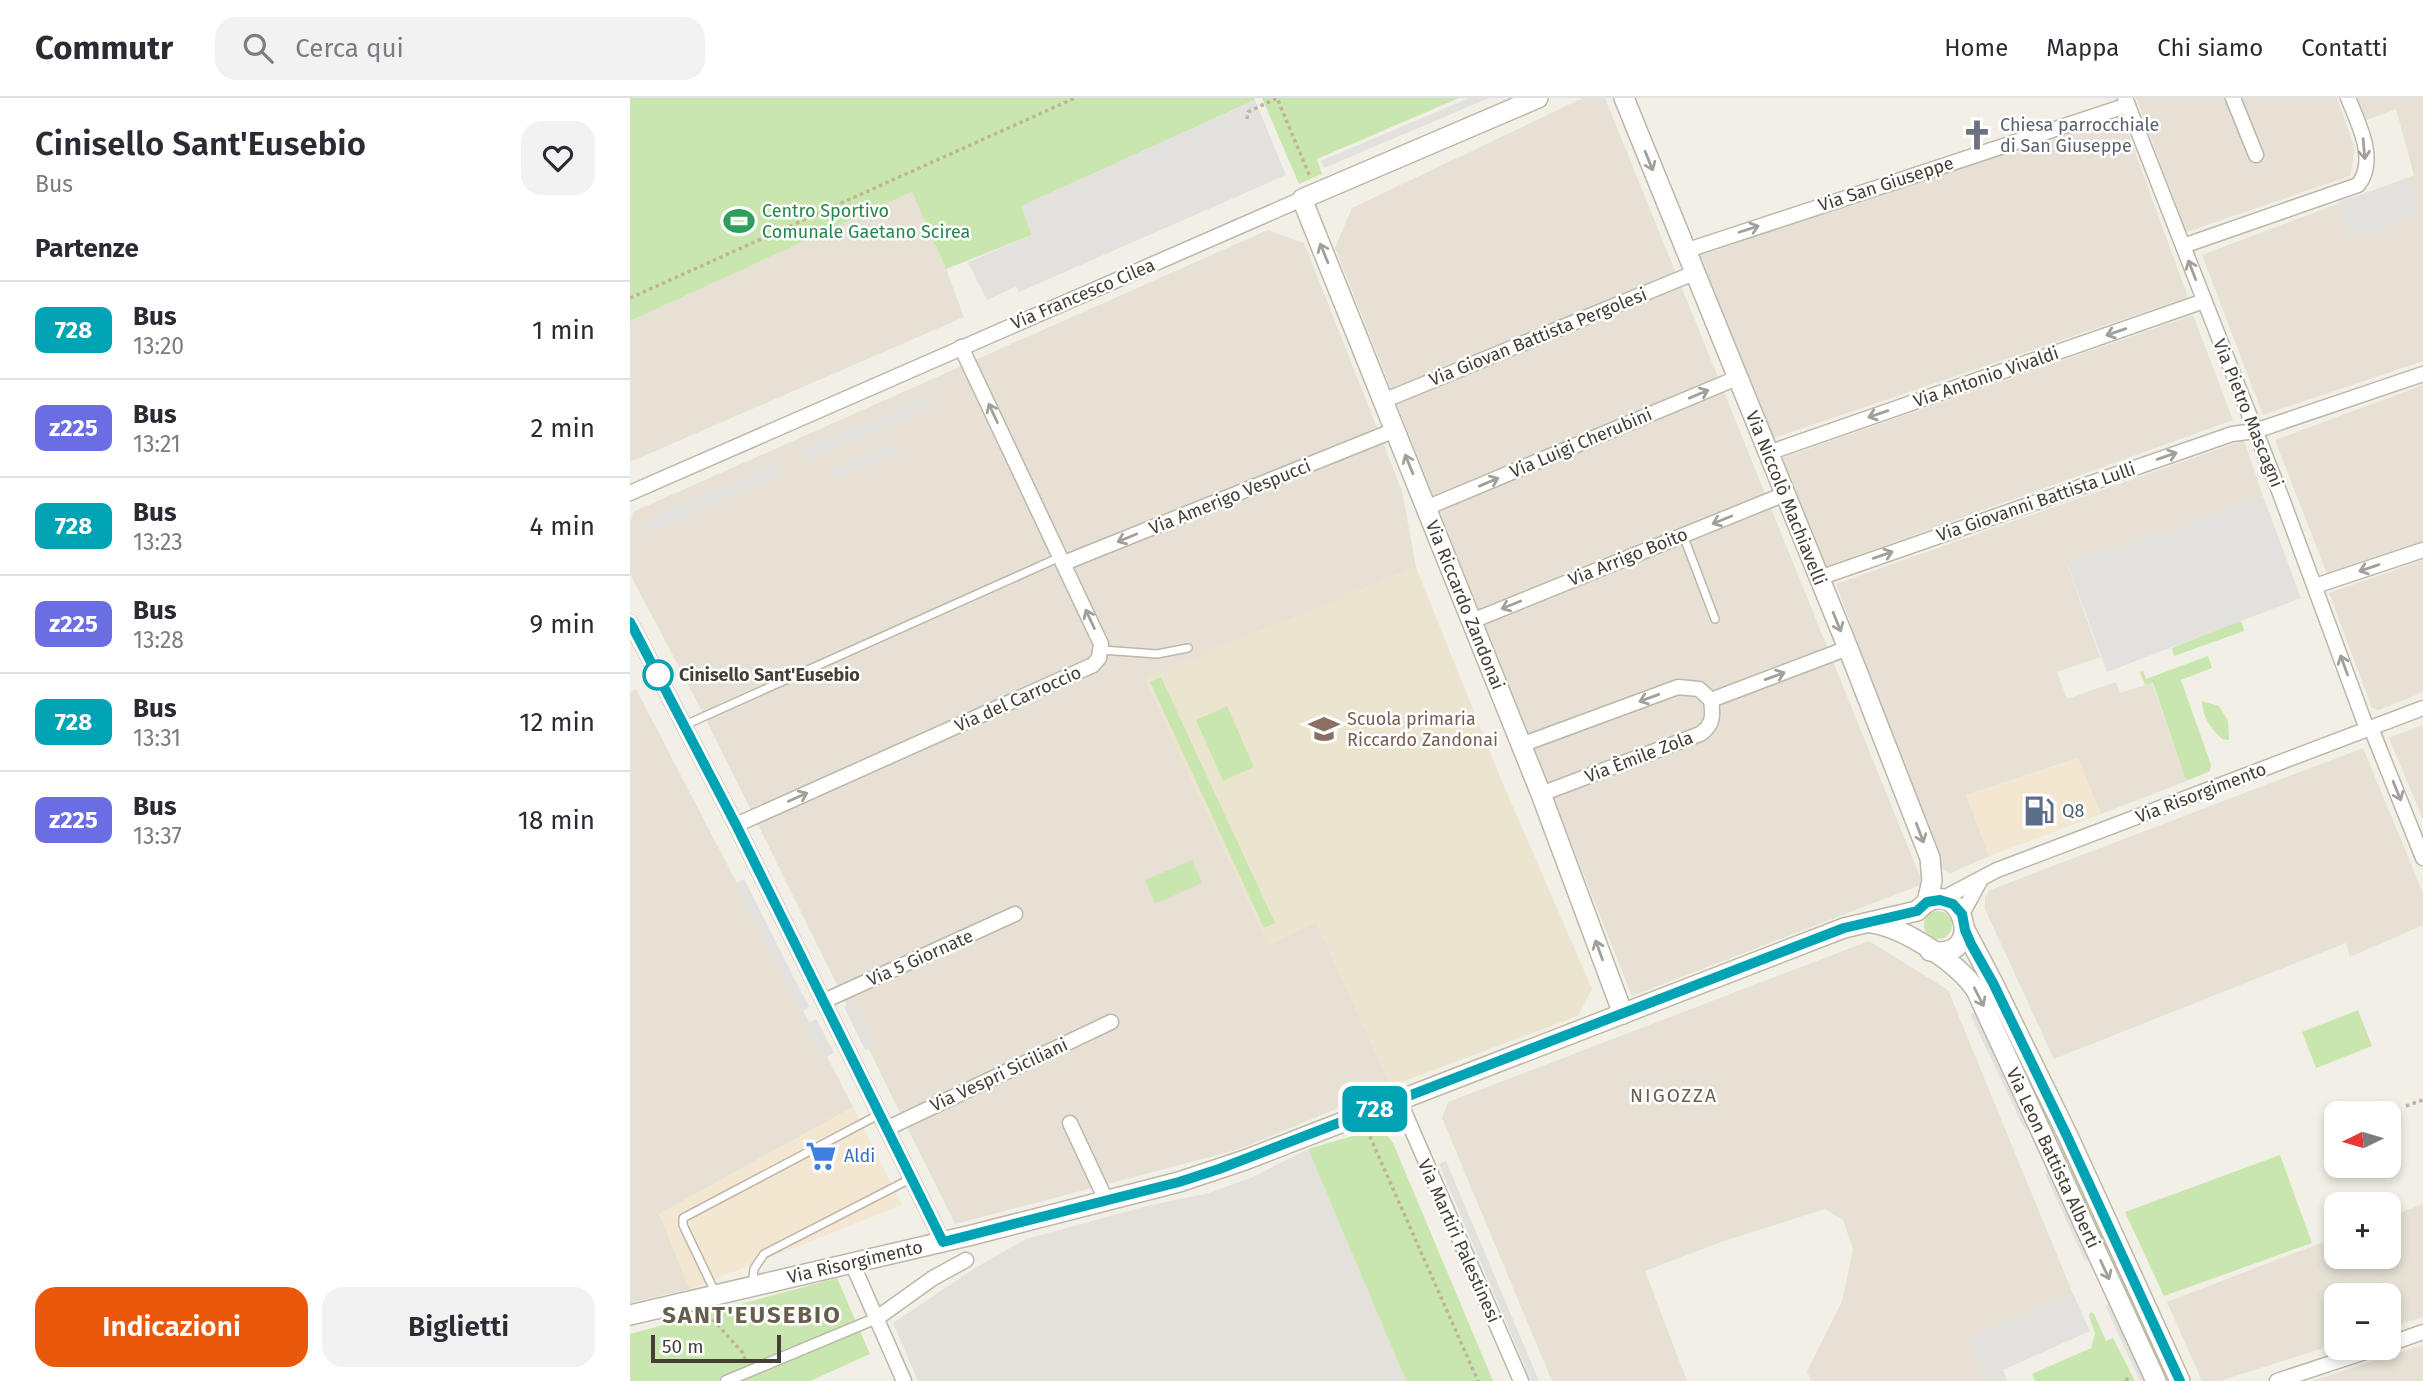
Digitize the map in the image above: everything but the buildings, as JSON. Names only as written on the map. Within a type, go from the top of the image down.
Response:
[{"type":"street","name":"Via Francesco Cilea","points":[[630,493],[1538,98]]},
{"type":"street","name":"Via Niccolò Machiavelli","points":[[1624,98],[1930,858],[1932,881],[1928,904]]},
{"type":"street","points":[[2233,98],[2256,155]]},
{"type":"street","points":[[2183,246],[2344,191],[2361,182],[2366,150],[2348,98]]},
{"type":"street","name":"Via San Giuseppe","points":[[1685,251],[2127,102]]},
{"type":"street","name":"Via Pietro Mascagni","points":[[2127,102],[2369,728],[2423,858]]},
{"type":"street","name":"Via Riccardo Zandonai","points":[[1309,196],[1383,401],[1541,794],[1623,1014]]},
{"type":"street","name":"Via Giovan Battista Pergolesi","points":[[1383,401],[1694,273]]},
{"type":"street","name":"Via Antonio Vivaldi","points":[[1768,453],[2204,301]]},
{"type":"street","points":[[961,347],[1063,560],[1102,650]]},
{"type":"street","name":"Via Giovanni Battista Lulli","points":[[1819,578],[2232,434],[2255,430],[2423,374]]},
{"type":"street","name":"Via Luigi Cherubini","points":[[1426,508],[1737,377]]},
{"type":"street","name":"Via Amerigo Vespucci","points":[[1063,560],[1395,430]]},
{"type":"street","name":"Via Arrigo Boito","points":[[1472,621],[1785,494]]},
{"type":"street","points":[[2315,586],[2423,550]]},
{"type":"street","points":[[630,622],[736,825],[943,1242]]},
{"type":"street","points":[[1521,745],[1678,687],[1699,689],[1711,700],[1848,649]]},
{"type":"street","name":"Via del Carroccio","points":[[736,825],[1093,665],[1102,650]]},
{"type":"street","name":"Via Èmile Zola","points":[[1541,794],[1700,734],[1710,724],[1713,712],[1711,700]]},
{"type":"street","name":"Via Risorgimento","points":[[630,1315],[943,1242],[1179,1182],[1219,1169],[1844,928],[1928,904],[1980,881],[1997,870],[2423,708]]},
{"type":"street","points":[[1868,922],[1902,932],[1924,947],[1946,952],[1963,937],[1964,922],[1980,881]]},
{"type":"street","points":[[1924,947],[1913,927],[1928,904],[1953,904],[1964,922]]},
{"type":"street","name":"Via 5 Giornate","points":[[824,1001],[1015,914]]},
{"type":"street","name":"Via Leon Battista Alberti","points":[[1964,922],[2180,1381]]},
{"type":"street","name":"Via Leon Battista Alberti","points":[[1924,947],[1961,971],[1976,990],[2155,1381]]},
{"type":"street","name":"Via Vespri Siciliani","points":[[888,1128],[1111,1022]]},
{"type":"street","name":"Via Martiri Palestinesi","points":[[1399,1100],[1521,1381]]},
{"type":"street","points":[[1070,1123],[1106,1200]]},
{"type":"street","points":[[726,1381],[877,1318],[933,1278],[965,1260]]},
{"type":"street","points":[[852,1263],[904,1381]]},
{"type":"street","points":[[2401,1340],[2423,1332]]},
{"type":"street","points":[[2277,1381],[2341,1360]]},
{"type":"lane","points":[[1683,535],[1715,619]]},
{"type":"lane","points":[[684,725],[1063,560]]},
{"type":"lane","points":[[1102,650],[1157,654],[1188,648]]},
{"type":"lane","points":[[708,1297],[683,1225],[683,1218],[881,1114]]},
{"type":"lane","points":[[752,1286],[754,1269],[764,1254],[912,1178]]},
{"type":"path","points":[[630,299],[1075,98]]},
{"type":"path","points":[[1247,119],[1248,112],[1277,98],[1309,196]]},
{"type":"path","points":[[2406,1106],[2423,1100]]},
{"type":"path","points":[[1366,1128],[1478,1381]]},
{"type":"path","points":[[708,1297],[703,1307],[743,1353],[749,1371]]},
{"type":"shaded area","points":[[1469,98],[1489,98],[1324,168],[1321,161]]},
{"type":"shaded area","points":[[1583,98],[1605,98],[1923,884],[1632,996],[1335,248],[1352,208]]},
{"type":"shaded area","points":[[2136,98],[2337,98],[2355,149],[2350,176],[2186,232]]},
{"type":"shaded area","points":[[2354,98],[2423,98],[2423,361],[2263,415],[2202,255],[2414,175],[2396,109],[2364,121]]},
{"type":"shaded area","points":[[1255,100],[1286,175],[1019,292],[1016,286],[987,300],[968,262],[1032,235],[1021,206]]},
{"type":"shaded area","points":[[2120,111],[2188,297],[1771,439],[1700,256]]},
{"type":"shaded area","points":[[2408,179],[2420,216],[2351,239],[2338,202]]},
{"type":"shaded area","points":[[912,192],[964,317],[630,462],[630,321]]},
{"type":"shaded area","points":[[1268,230],[1304,243],[1402,491],[1416,567],[1145,679],[1269,945],[1316,921],[1391,1086],[1240,1149],[955,1224],[698,703],[630,574],[630,524],[633,512]]},
{"type":"shaded area","points":[[2193,315],[2233,420],[1822,568],[1779,459]]},
{"type":"shaded area","points":[[2423,385],[2423,544],[2327,574],[2275,440]]},
{"type":"shaded area","points":[[929,395],[933,406],[807,461],[803,450]]},
{"type":"shaded area","points":[[2244,440],[2263,496],[2182,528],[2067,564],[2100,657],[2057,672],[2067,699],[2116,682],[2120,693],[2152,683],[2185,778],[2189,780],[2101,814],[2077,758],[1967,795],[1989,856],[1951,873],[1943,870],[1836,584]]},
{"type":"shaded area","points":[[895,444],[899,452],[838,477],[834,469]]},
{"type":"shaded area","points":[[777,463],[781,473],[646,533],[642,522]]},
{"type":"shaded area","points":[[2263,496],[2301,598],[2107,672],[2067,563],[2182,528]]},
{"type":"shaded area","points":[[2423,560],[2423,692],[2379,710],[2372,708],[2329,593]]},
{"type":"shaded area","points":[[1416,567],[1501,779],[1592,989],[1578,1016],[1391,1086],[1316,921],[1268,945],[1144,678]]},
{"type":"shaded area","points":[[636,689],[853,1107],[659,1214],[690,1289],[630,1303],[630,692]]},
{"type":"shaded area","points":[[2423,725],[2423,819],[2389,738]]},
{"type":"shaded area","points":[[2363,748],[2423,893],[2423,925],[2350,957],[2346,943],[2054,1059],[1985,909],[1985,897],[1990,890]]},
{"type":"shaded area","points":[[2078,758],[2101,814],[1989,856],[1966,795]]},
{"type":"shaded area","points":[[744,879],[809,1007],[801,1012],[736,883]]},
{"type":"shaded area","points":[[1869,941],[1948,990],[2073,1294],[1970,1339],[1988,1381],[1811,1381],[1807,1371],[1842,1301],[1853,1249],[1843,1220],[1825,1209],[1724,1241],[1645,1271],[1687,1381],[1552,1381],[1442,1118],[1448,1102]]},
{"type":"shaded area","points":[[853,1002],[875,1046],[865,1050],[844,1007]]},
{"type":"shaded area","points":[[1975,1011],[2030,1132],[2023,1126],[1970,1014]]},
{"type":"shaded area","points":[[816,1019],[834,1053],[824,1058],[806,1024]]},
{"type":"shaded area","name":"Aldi","points":[[853,1107],[902,1205],[690,1289],[659,1214]]},
{"type":"shaded area","points":[[1308,1149],[1406,1381],[918,1381],[893,1323],[975,1268],[1026,1239],[1147,1206],[1209,1193],[1253,1177]]},
{"type":"shaded area","points":[[1446,1161],[1539,1381],[1531,1381],[1439,1164]]},
{"type":"shaded area","points":[[2047,1168],[2089,1259],[2085,1261],[2046,1176]]},
{"type":"shaded area","points":[[2423,1204],[2423,1317],[2401,1324],[2401,1283],[2324,1283],[2324,1348],[2220,1381],[2202,1381],[2167,1302],[2324,1242],[2324,1269],[2401,1269],[2401,1212]]},
{"type":"shaded area","points":[[2073,1294],[2090,1331],[2003,1370],[2007,1381],[1988,1381],[1970,1339]]},
{"type":"shaded area","points":[[2109,1304],[2145,1381],[2140,1381],[2105,1305]]},
{"type":"shaded area","points":[[2423,1345],[2423,1381],[2312,1381],[2377,1360],[2401,1360],[2401,1352]]},
{"type":"green space","name":"Centro Sportivo Comunale Gaetano Scirea","points":[[630,98],[1255,100],[1022,206],[1032,235],[946,269],[912,192],[630,321]]},
{"type":"green space","points":[[1262,98],[1459,98],[1317,159],[1322,174],[1299,184]]},
{"type":"green space","points":[[2242,622],[2244,631],[2174,656],[2172,648]]},
{"type":"green space","points":[[2208,656],[2212,668],[2181,680],[2211,765],[2210,771],[2189,780],[2185,778],[2153,683],[2145,685],[2140,672],[2143,671],[2146,679]]},
{"type":"green space","points":[[1161,677],[1275,923],[1264,928],[1150,682]]},
{"type":"green space","points":[[2202,701],[2219,706],[2228,721],[2229,740],[2222,739],[2211,727],[2205,717]]},
{"type":"green space","points":[[1227,706],[1254,767],[1223,781],[1196,720]]},
{"type":"green space","points":[[1192,860],[1202,883],[1155,904],[1145,880]]},
{"type":"green space","points":[[1938,911],[1948,915],[1952,925],[1948,935],[1938,939],[1928,935],[1924,925],[1928,915]]},
{"type":"green space","points":[[2358,1010],[2372,1046],[2316,1068],[2302,1032]]},
{"type":"green space","points":[[1373,1130],[1385,1133],[1393,1143],[1493,1381],[1406,1381],[1308,1149]]},
{"type":"green space","points":[[2061,1144],[2170,1381],[2163,1381],[2055,1146]]},
{"type":"green space","points":[[2280,1155],[2312,1243],[2164,1296],[2125,1212]]},
{"type":"green space","points":[[837,1278],[870,1354],[810,1381],[630,1381],[630,1334]]},
{"type":"green space","points":[[2091,1312],[2106,1341],[2113,1338],[2135,1381],[2035,1381],[2032,1374],[2091,1348],[2095,1334],[2089,1315]]},
{"type":"bus line","name":"728","points":[[630,622],[736,825],[943,1242],[1179,1182],[1219,1169],[1844,928],[1917,911],[1927,902],[1940,900],[1953,904],[1962,914],[1971,944],[1993,983],[2067,1136],[2180,1381]]},
{"type":"place","name":"Chiesa parrocchiale di San Giuseppe","points":[[1977,135]]},
{"type":"place","name":"Centro Sportivo Comunale Gaetano Scirea","points":[[739,221]]},
{"type":"place","name":"Cinisello Sant'Eusebio","points":[[658,675]]},
{"type":"place","name":"Scuola primaria Riccardo Zandonai","points":[[1324,729]]},
{"type":"place","name":"Q8","points":[[2039,811]]},
{"type":"place","name":"Aldi","points":[[821,1156]]},
{"type":"district","name":"NIGOZZA","points":[[1674,1095]]},
{"type":"district","name":"SANT'EUSEBIO","points":[[752,1315]]}]
